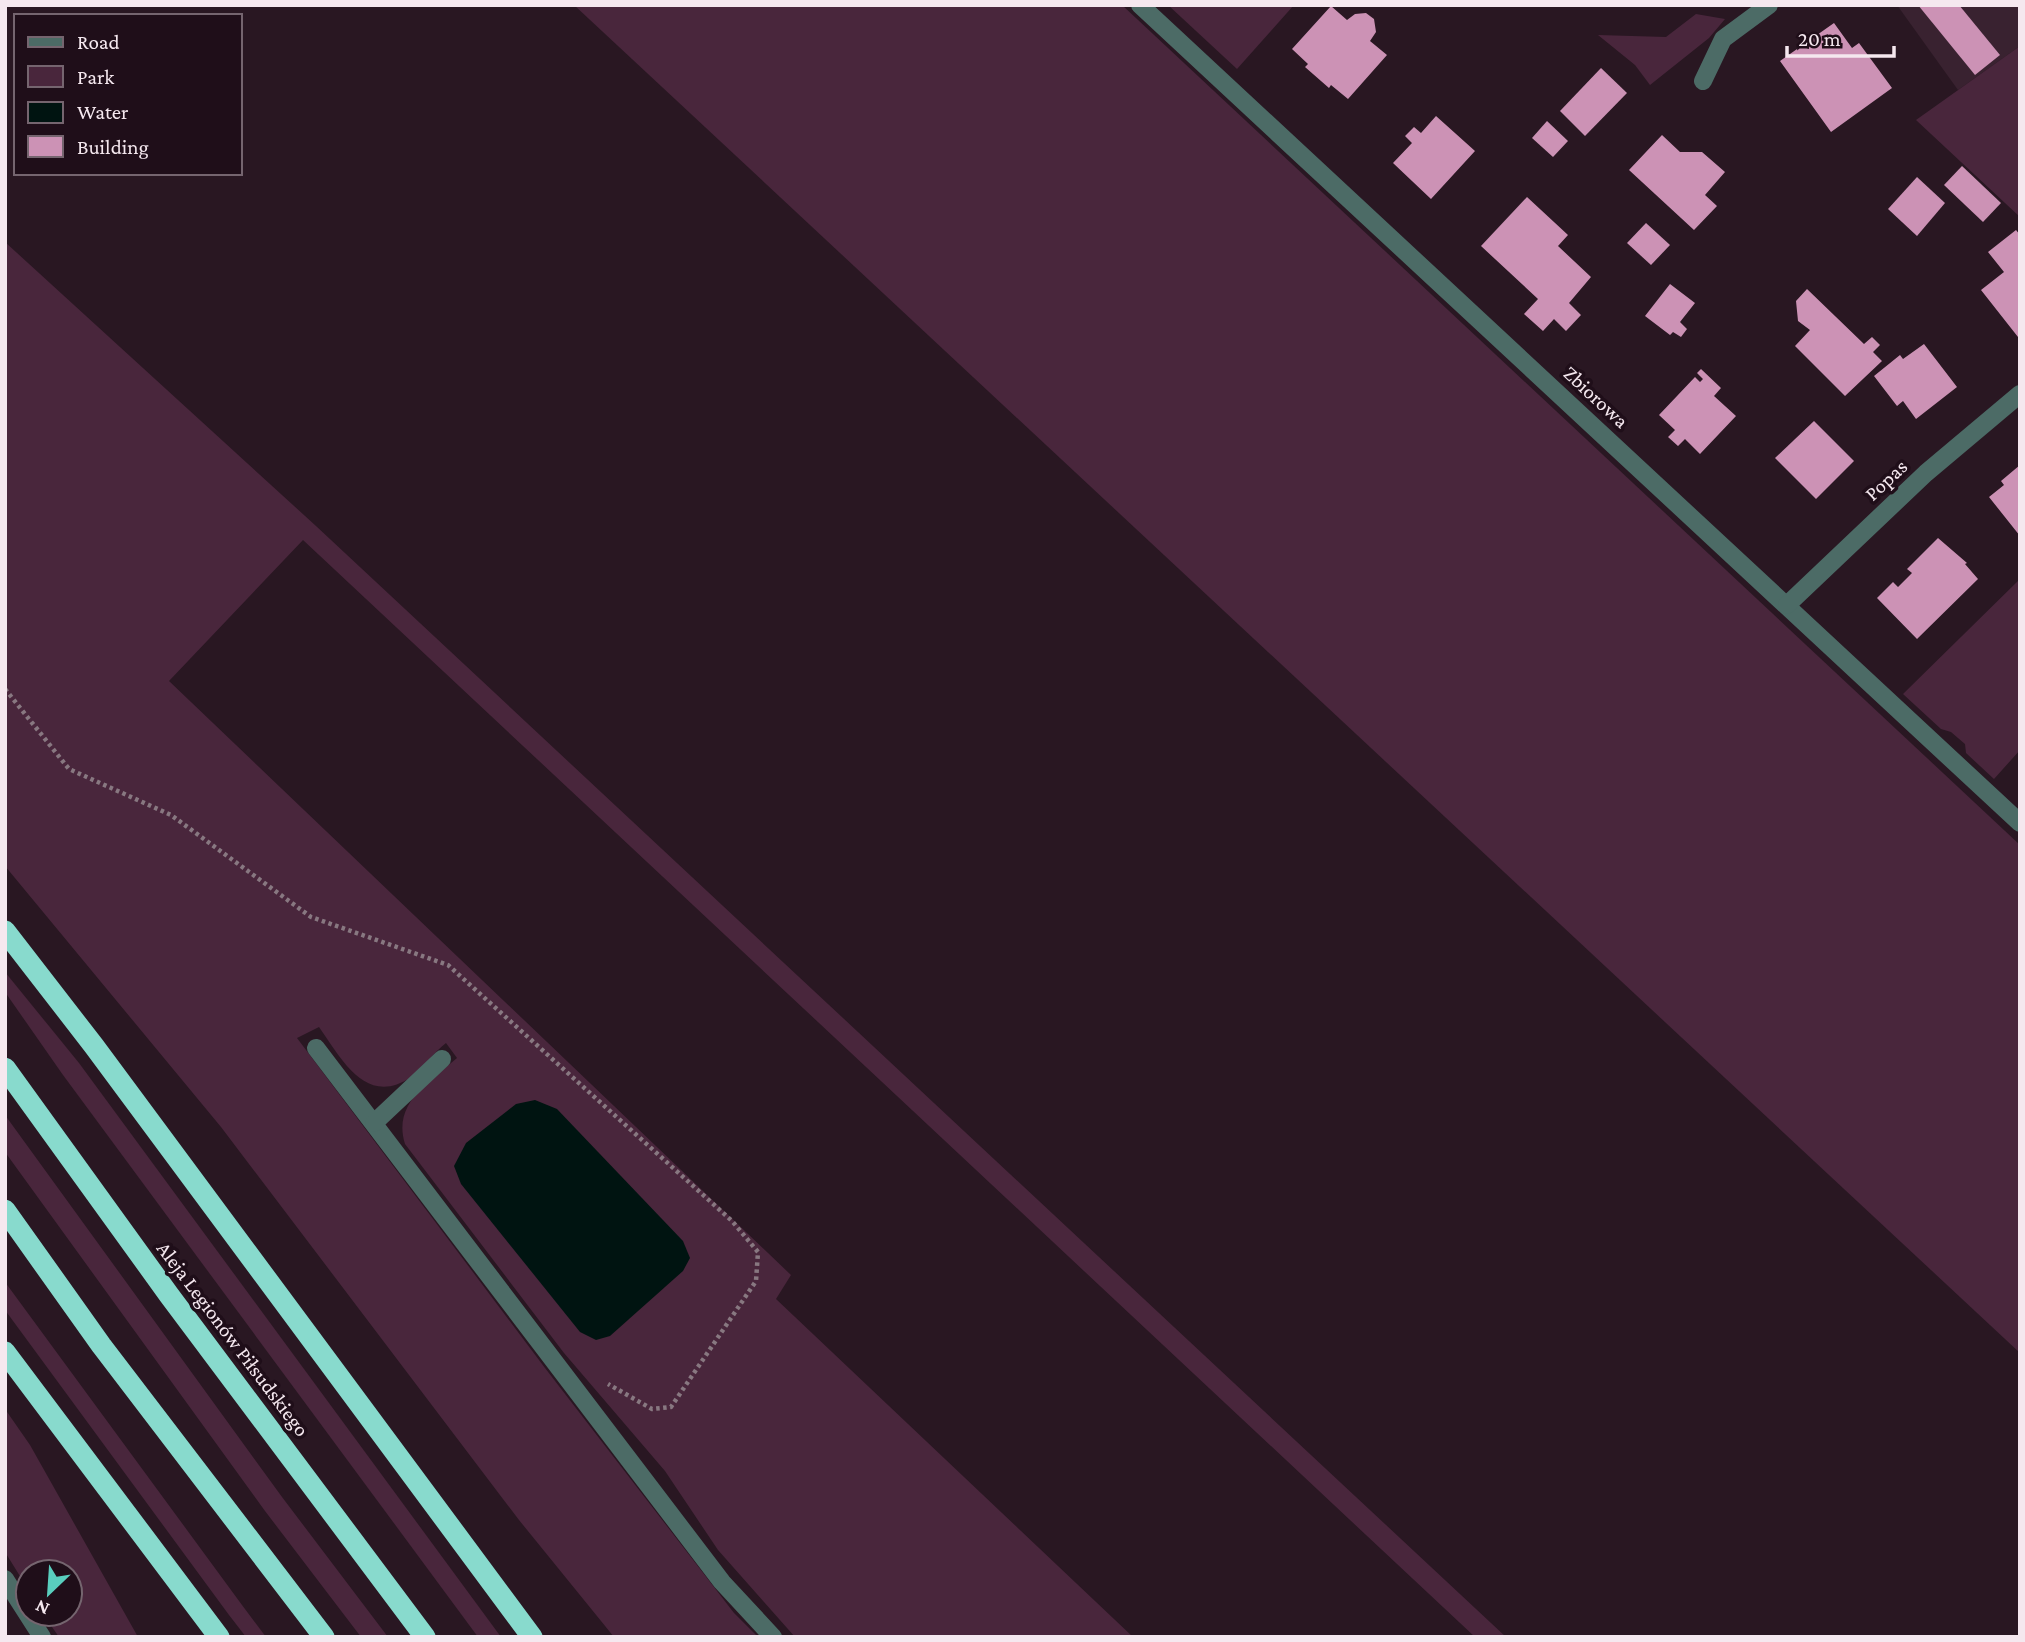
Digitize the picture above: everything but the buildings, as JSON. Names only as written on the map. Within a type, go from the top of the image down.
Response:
[{"type":"highway","points":[[5,931],[94,1046],[532,1637]]},
{"type":"highway","name":"Aleja Legionów Piłsudskiego","points":[[5,1068],[169,1295],[425,1637]]},
{"type":"highway","points":[[5,1210],[101,1345],[324,1637]]},
{"type":"highway","points":[[5,1352],[219,1637]]},
{"type":"highway","points":[[499,1594],[541,1637]]},
{"type":"street","name":"Zbiorowa","points":[[1140,5],[2020,823]]},
{"type":"street","points":[[1703,81],[1723,39],[1769,5]]},
{"type":"street","name":"Popas","points":[[1787,605],[1926,474],[2020,394]]},
{"type":"street","points":[[316,1048],[722,1582],[773,1637]]},
{"type":"street","points":[[374,1123],[442,1059]]},
{"type":"street","points":[[5,1579],[42,1637]]},
{"type":"shaded area","points":[[1897,5],[2020,5],[2020,46],[1958,90]]},
{"type":"green space","points":[[574,5],[1122,5],[2020,845],[2020,1353]]},
{"type":"green space","points":[[1168,5],[1294,5],[1237,69]]},
{"type":"green space","points":[[1696,14],[1725,19],[1709,38],[1650,85],[1635,65],[1598,35],[1666,37]]},
{"type":"green space","points":[[2020,46],[2020,217],[1916,120]]},
{"type":"green space","points":[[5,242],[316,526],[1506,1637],[1475,1637],[303,540],[169,681],[791,1275],[776,1299],[1133,1637],[795,1637],[718,1550],[665,1471],[564,1353],[405,1144],[402,1129],[409,1105],[425,1085],[457,1058],[446,1043],[411,1077],[395,1085],[381,1087],[356,1075],[319,1027],[297,1038],[545,1368],[734,1613],[758,1637],[614,1637],[519,1520],[221,1127],[5,866]]},
{"type":"green space","points":[[2020,579],[2020,750],[1994,779],[1966,753],[1965,744],[1951,732],[1941,729],[1903,694]]},
{"type":"green space","points":[[5,972],[79,1063],[501,1637],[478,1637],[63,1075],[5,992]]},
{"type":"green space","points":[[5,1115],[282,1497],[388,1637],[361,1637],[265,1511],[5,1152]]},
{"type":"green space","points":[[5,1282],[266,1637],[246,1637],[229,1615],[5,1310]]},
{"type":"green space","points":[[5,1409],[30,1445],[138,1637],[59,1637],[53,1628],[84,1628],[84,1558],[14,1558],[14,1566],[5,1552]]},
{"type":"water","points":[[535,1100],[557,1109],[683,1241],[690,1258],[683,1271],[610,1336],[596,1340],[580,1332],[461,1184],[454,1166],[466,1143],[516,1104]]}]
